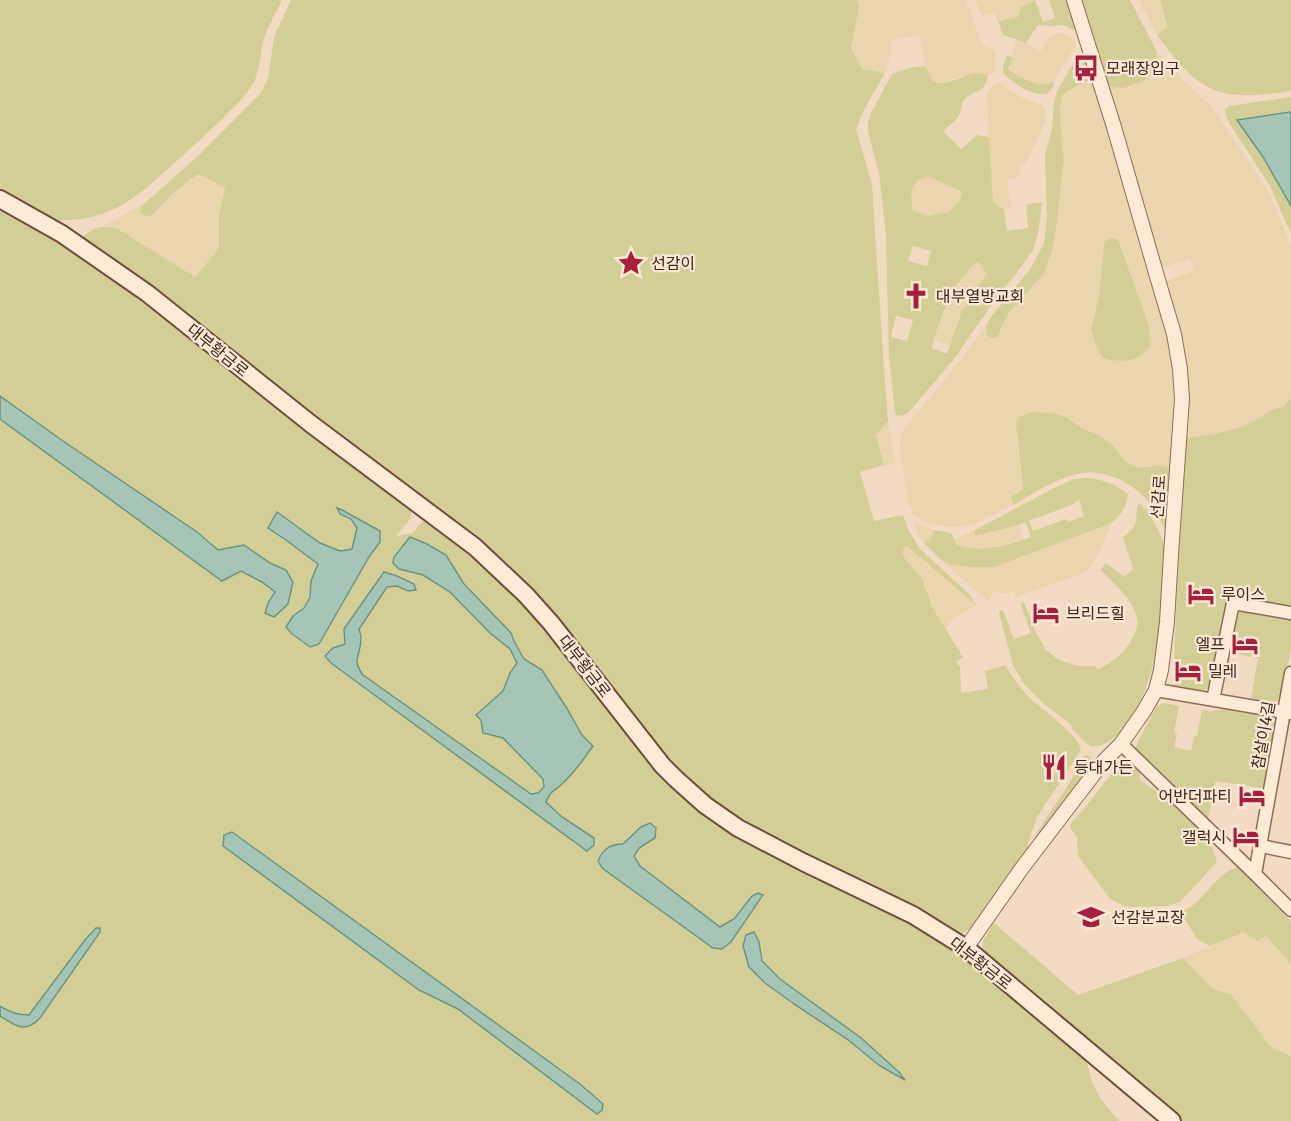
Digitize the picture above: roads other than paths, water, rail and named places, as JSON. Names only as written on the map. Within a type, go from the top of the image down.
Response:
[{"type":"main road","name":"대부황금로","points":[[0,199],[62,234],[147,293],[311,424],[475,547],[526,595],[570,646],[662,765],[705,805],[729,822],[770,845],[914,915],[966,948],[1172,1121]]},
{"type":"street","name":"선감로","points":[[966,948],[1022,868],[1103,762],[1121,744],[1144,711],[1156,690],[1167,622],[1182,399],[1180,369],[1174,334],[1114,127],[1074,0]]},
{"type":"street","points":[[1213,700],[1233,603],[1291,613]]},
{"type":"street","name":"참살이4길","points":[[1256,874],[1287,712],[1291,673]]},
{"type":"street","points":[[1156,690],[1287,712]]},
{"type":"street","points":[[1121,744],[1291,910]]},
{"type":"street","points":[[1261,846],[1291,852]]},
{"type":"place","name":"모래장입구","points":[[1086,68]]},
{"type":"place","name":"선감이","points":[[631,263]]},
{"type":"place","name":"대부열방교회","points":[[916,296]]},
{"type":"place","name":"루이스","points":[[1201,594]]},
{"type":"place","name":"브리드힐","points":[[1046,613]]},
{"type":"place","name":"엘프","points":[[1245,644]]},
{"type":"place","name":"밀레","points":[[1188,671]]},
{"type":"place","name":"등대가든","points":[[1054,767]]},
{"type":"place","name":"어반더파티","points":[[1252,796]]},
{"type":"place","name":"갤럭시","points":[[1246,837]]},
{"type":"place","name":"선감분교장","points":[[1091,917]]}]
